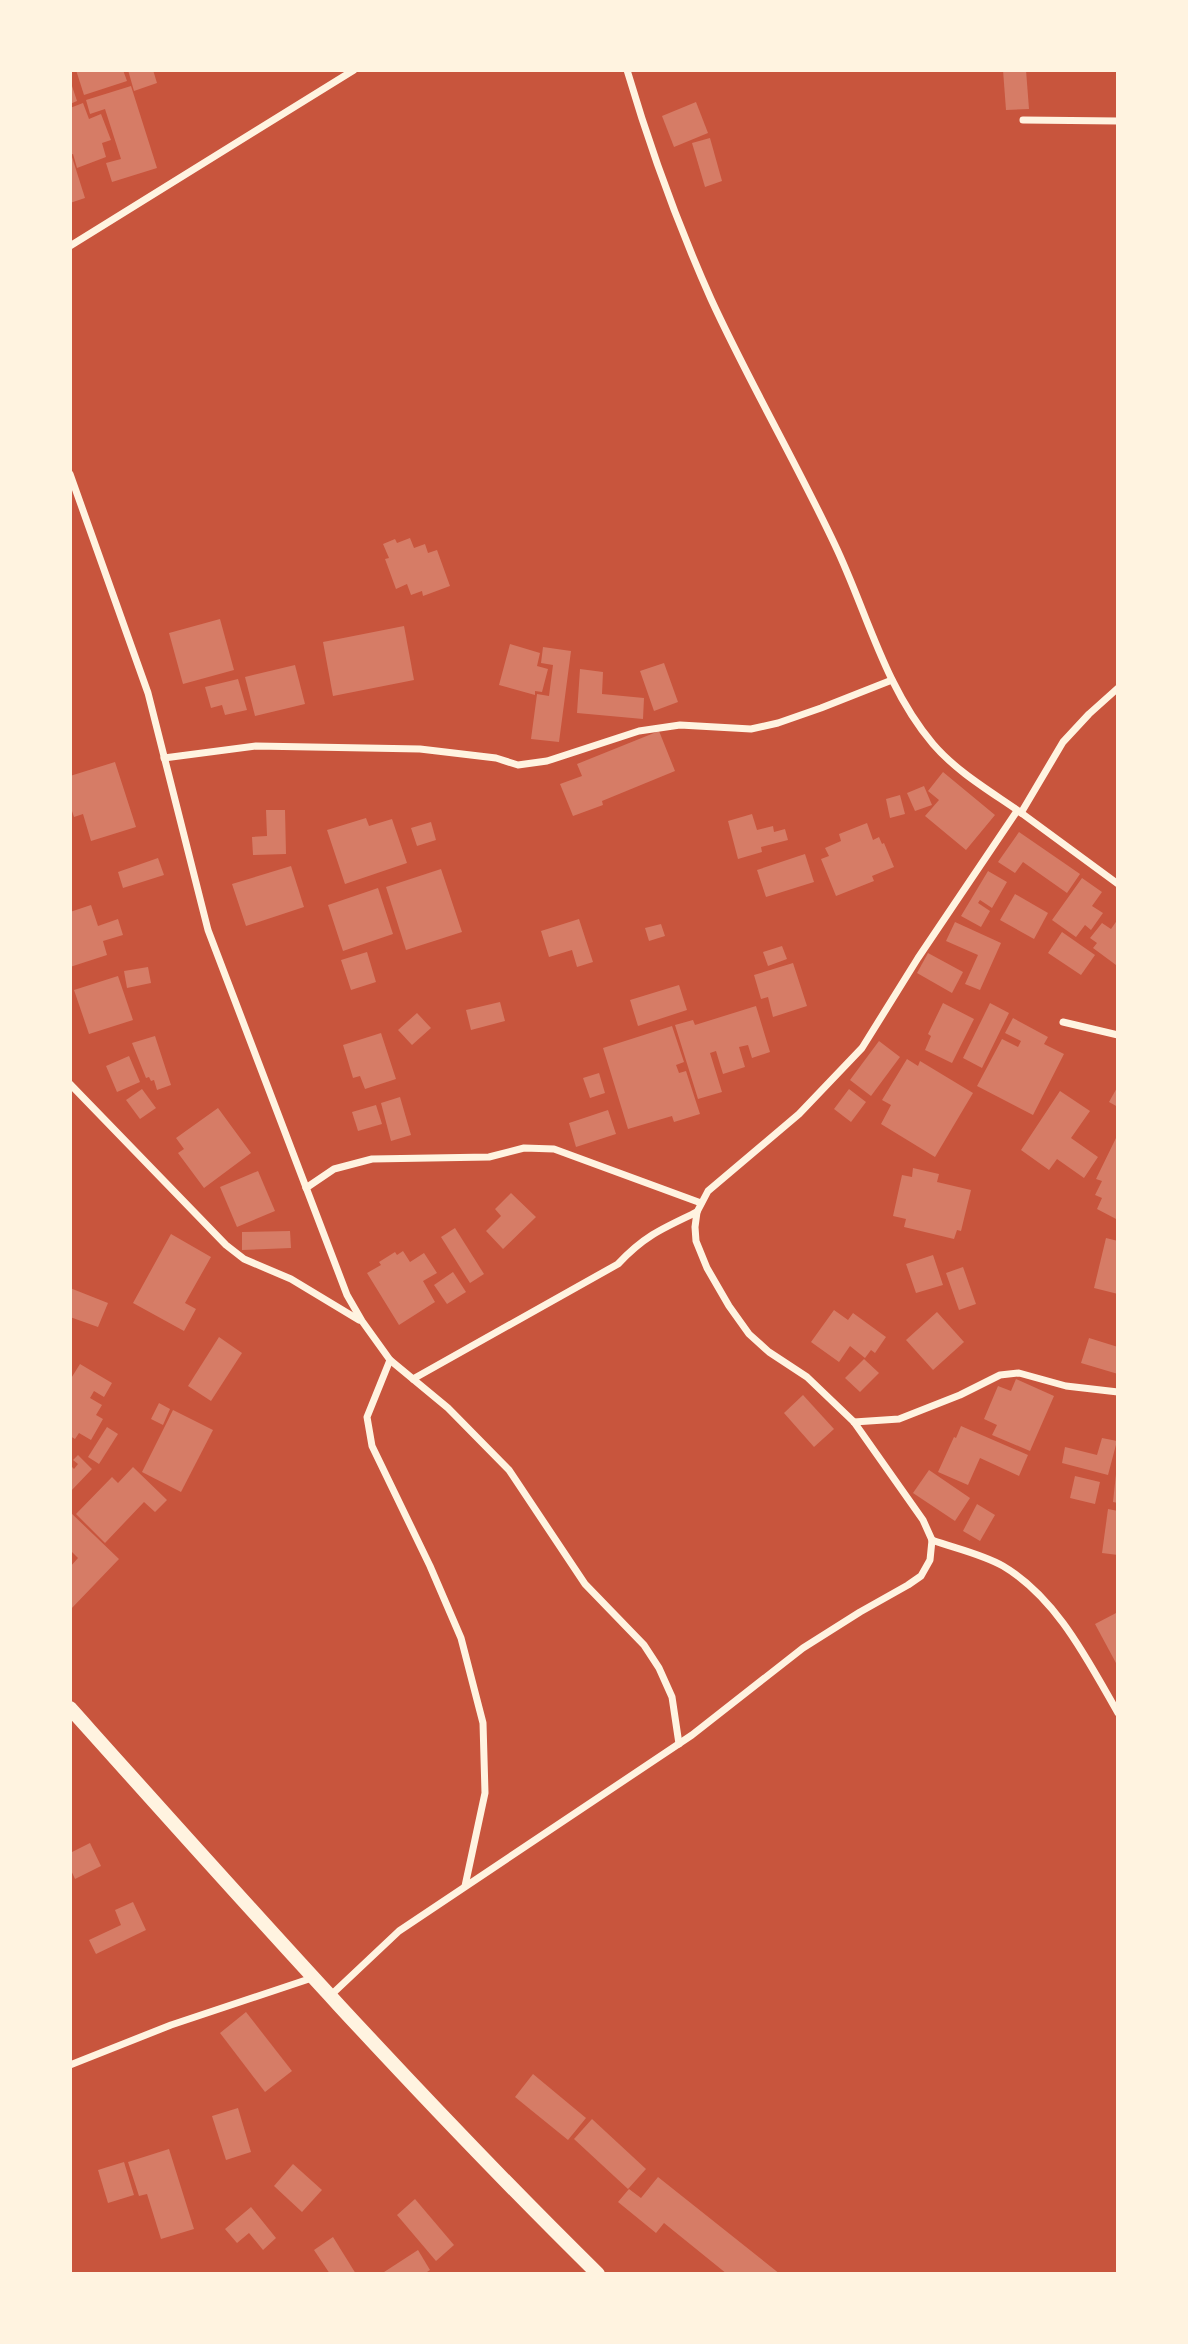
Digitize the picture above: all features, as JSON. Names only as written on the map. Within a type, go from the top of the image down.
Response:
[{"type":"main road","points":[[70,1708],[312,1978],[500,2177],[598,2274]]},
{"type":"street","points":[[70,246],[354,70]]},
{"type":"street","points":[[627,70],[673,208],[712,300],[845,566],[883,664],[908,710],[933,744],[958,769],[1118,884]]},
{"type":"street","points":[[1023,121],[1118,121]]},
{"type":"street","points":[[70,474],[148,693],[208,930],[347,1295],[390,1360],[448,1408],[509,1470],[585,1584],[644,1645],[659,1668],[672,1698],[679,1744]]},
{"type":"street","points":[[164,758],[256,746],[420,748],[496,758],[518,765],[547,761],[639,731],[680,724],[751,729],[789,719],[892,680]]},
{"type":"street","points":[[330,1996],[399,1931],[679,1744],[803,1648],[921,1576],[930,1560],[932,1540],[923,1520],[854,1422],[807,1377],[768,1352],[749,1334],[729,1306],[696,1241],[697,1212],[708,1191],[799,1114],[862,1048],[918,958],[1019,812],[1063,742],[1118,688]]},
{"type":"street","points":[[1063,1022],[1118,1035]]},
{"type":"street","points":[[70,1084],[226,1245],[244,1259],[290,1279],[362,1321]]},
{"type":"street","points":[[306,1188],[334,1169],[372,1159],[489,1157],[524,1148],[554,1149],[701,1203]]},
{"type":"street","points":[[413,1379],[618,1264],[637,1244],[658,1230],[697,1212]]},
{"type":"street","points":[[390,1360],[367,1417],[372,1446],[461,1637],[482,1723],[485,1793],[464,1886]]},
{"type":"street","points":[[854,1422],[899,1419],[960,1395],[1000,1375],[1020,1373],[1066,1386],[1118,1392]]},
{"type":"street","points":[[932,1540],[1002,1566],[1040,1596],[1063,1623],[1118,1713]]},
{"type":"street","points":[[70,2065],[171,2025],[312,1978]]},
{"type":"building","points":[[76,70],[123,70],[127,81],[84,95]]},
{"type":"building","points":[[128,70],[153,70],[157,83],[134,91]]},
{"type":"building","points":[[1003,70],[1026,70],[1029,109],[1006,110]]},
{"type":"building","points":[[70,80],[77,101],[70,104]]},
{"type":"building","points":[[131,86],[157,168],[112,182],[106,163],[121,159],[105,109],[90,114],[86,100]]},
{"type":"building","points":[[696,102],[708,133],[674,147],[662,116]]},
{"type":"building","points":[[83,103],[89,119],[101,114],[111,140],[102,143],[106,157],[77,168],[73,154],[70,155],[70,108]]},
{"type":"building","points":[[710,138],[722,181],[705,187],[692,143]]},
{"type":"building","points":[[72,157],[85,198],[70,203],[70,158]]},
{"type":"building","points":[[410,538],[414,548],[425,544],[428,553],[437,550],[450,586],[423,596],[422,591],[411,595],[407,584],[396,589],[385,559],[389,558],[383,544],[395,539],[397,543]]},
{"type":"building","points":[[220,619],[234,670],[183,684],[169,633]]},
{"type":"building","points":[[404,626],[414,680],[333,696],[323,642]]},
{"type":"building","points":[[510,644],[540,653],[537,666],[548,669],[542,692],[535,691],[535,695],[499,685]]},
{"type":"building","points":[[543,647],[571,651],[559,742],[531,739],[537,694],[549,696],[553,665],[541,663]]},
{"type":"building","points":[[664,663],[678,702],[654,711],[640,671]]},
{"type":"building","points":[[295,665],[305,704],[255,716],[245,677]]},
{"type":"building","points":[[580,669],[603,672],[602,694],[644,698],[643,719],[577,713]]},
{"type":"building","points":[[238,679],[247,710],[225,715],[222,705],[211,708],[205,687]]},
{"type":"building","points":[[659,731],[675,771],[573,816],[560,784],[582,776],[577,764]]},
{"type":"building","points":[[115,762],[136,827],[91,841],[83,814],[74,817],[70,805],[70,776]]},
{"type":"building","points":[[943,772],[995,815],[966,850],[925,816],[939,800],[928,791]]},
{"type":"building","points":[[924,786],[932,805],[915,811],[907,793]]},
{"type":"building","points":[[900,795],[905,814],[890,818],[886,799]]},
{"type":"building","points":[[266,810],[285,810],[286,854],[253,855],[252,837],[267,836]]},
{"type":"building","points":[[752,814],[757,830],[773,826],[774,832],[785,829],[788,840],[761,847],[762,852],[738,859],[728,821]]},
{"type":"building","points":[[366,818],[369,826],[392,819],[407,863],[345,884],[327,830]]},
{"type":"building","points":[[431,822],[436,840],[417,846],[411,828]]},
{"type":"building","points":[[867,823],[873,840],[879,837],[882,844],[884,843],[894,867],[872,876],[874,881],[836,896],[821,859],[829,856],[825,848],[841,841],[839,834]]},
{"type":"building","points":[[1019,832],[1080,874],[1067,893],[1023,862],[1015,873],[998,862]]},
{"type":"building","points":[[805,854],[814,882],[766,897],[757,870]]},
{"type":"building","points":[[158,858],[164,875],[123,888],[118,872]]},
{"type":"building","points":[[291,866],[304,907],[246,926],[232,884]]},
{"type":"building","points":[[441,869],[462,932],[406,950],[386,887]]},
{"type":"building","points":[[988,871],[1007,882],[992,908],[980,900],[978,903],[990,911],[981,927],[961,916]]},
{"type":"building","points":[[1082,878],[1102,892],[1092,906],[1103,913],[1091,930],[1085,925],[1076,937],[1052,920]]},
{"type":"building","points":[[378,888],[393,934],[343,951],[328,905]]},
{"type":"building","points":[[1015,894],[1048,913],[1034,939],[1000,920]]},
{"type":"building","points":[[91,905],[98,926],[118,919],[123,935],[103,941],[107,955],[70,967],[70,912]]},
{"type":"building","points":[[579,919],[593,962],[577,967],[572,950],[549,957],[541,931]]},
{"type":"building","points":[[1118,919],[1116,965],[1093,948],[1097,943],[1090,938],[1102,923],[1111,929]]},
{"type":"building","points":[[955,922],[1001,943],[980,990],[965,984],[978,955],[946,941]]},
{"type":"building","points":[[661,924],[665,936],[649,941],[645,928]]},
{"type":"building","points":[[1062,932],[1095,955],[1081,975],[1048,953]]},
{"type":"building","points":[[782,946],[787,959],[768,966],[763,952]]},
{"type":"building","points":[[367,952],[376,982],[351,990],[341,960]]},
{"type":"building","points":[[928,953],[963,972],[952,993],[917,973]]},
{"type":"building","points":[[793,963],[807,1006],[773,1017],[768,997],[761,999],[754,975]]},
{"type":"building","points":[[148,967],[151,983],[127,988],[124,971]]},
{"type":"building","points":[[118,976],[133,1020],[89,1034],[74,990]]},
{"type":"building","points":[[679,985],[687,1010],[638,1026],[630,1000]]},
{"type":"building","points":[[500,1002],[505,1021],[471,1030],[466,1010]]},
{"type":"building","points":[[943,1003],[974,1019],[952,1063],[925,1050],[931,1036],[928,1034]]},
{"type":"building","points":[[990,1003],[1009,1013],[982,1068],[963,1058]]},
{"type":"building","points":[[756,1006],[770,1052],[752,1058],[748,1045],[739,1047],[745,1067],[723,1074],[716,1051],[710,1053],[722,1092],[698,1099],[675,1025],[693,1020],[695,1025]]},
{"type":"building","points":[[417,1013],[431,1028],[412,1045],[398,1030]]},
{"type":"building","points":[[1013,1018],[1048,1037],[1044,1044],[1064,1054],[1033,1115],[977,1086],[1002,1039],[1018,1047],[1021,1041],[1005,1033]]},
{"type":"building","points":[[672,1026],[684,1062],[676,1065],[679,1073],[686,1071],[700,1114],[674,1122],[672,1116],[628,1129],[603,1048]]},
{"type":"building","points":[[381,1033],[396,1079],[365,1089],[360,1076],[353,1078],[343,1045]]},
{"type":"building","points":[[155,1036],[171,1085],[157,1090],[154,1080],[146,1078],[132,1043]]},
{"type":"building","points":[[879,1041],[900,1057],[871,1096],[850,1080]]},
{"type":"building","points":[[129,1056],[140,1082],[117,1092],[106,1066]]},
{"type":"building","points":[[907,1059],[918,1066],[920,1061],[973,1093],[935,1157],[881,1124],[891,1105],[882,1100]]},
{"type":"building","points":[[599,1073],[605,1093],[590,1098],[583,1078]]},
{"type":"building","points":[[1118,1086],[1118,1107],[1109,1102]]},
{"type":"building","points":[[142,1089],[156,1108],[140,1119],[126,1100]]},
{"type":"building","points":[[849,1089],[866,1102],[851,1122],[834,1109]]},
{"type":"building","points":[[1060,1091],[1090,1111],[1071,1138],[1098,1157],[1084,1178],[1057,1159],[1049,1170],[1021,1150]]},
{"type":"building","points":[[400,1097],[411,1135],[391,1141],[381,1103]]},
{"type":"building","points":[[376,1105],[382,1124],[358,1131],[352,1112]]},
{"type":"building","points":[[218,1108],[251,1153],[204,1188],[178,1153],[184,1149],[176,1138]]},
{"type":"building","points":[[608,1110],[616,1134],[576,1147],[569,1123]]},
{"type":"building","points":[[1116,1138],[1118,1220],[1097,1209],[1102,1198],[1095,1195],[1102,1181],[1096,1179]]},
{"type":"building","points":[[913,1168],[939,1174],[937,1182],[971,1190],[961,1231],[957,1230],[954,1239],[904,1227],[906,1219],[893,1216],[902,1175],[912,1177]]},
{"type":"building","points":[[258,1171],[275,1211],[237,1227],[220,1187]]},
{"type":"building","points":[[511,1193],[536,1217],[503,1249],[486,1231],[501,1216],[495,1209]]},
{"type":"building","points":[[455,1228],[484,1274],[470,1283],[441,1237]]},
{"type":"building","points":[[290,1231],[291,1248],[242,1250],[242,1232]]},
{"type":"building","points":[[171,1234],[211,1257],[185,1303],[196,1309],[184,1331],[133,1303]]},
{"type":"building","points":[[1106,1238],[1118,1241],[1118,1294],[1094,1288]]},
{"type":"building","points":[[403,1251],[410,1262],[424,1253],[437,1273],[423,1281],[435,1302],[399,1325],[367,1273],[395,1252],[397,1255]]},
{"type":"building","points":[[933,1255],[943,1285],[916,1293],[906,1264]]},
{"type":"building","points":[[963,1267],[976,1304],[959,1310],[946,1273]]},
{"type":"building","points":[[453,1272],[466,1292],[447,1304],[434,1285]]},
{"type":"building","points":[[70,1288],[108,1303],[98,1327],[70,1317]]},
{"type":"building","points":[[834,1310],[848,1320],[853,1313],[886,1337],[875,1353],[871,1350],[865,1358],[850,1346],[839,1362],[811,1342]]},
{"type":"building","points":[[937,1312],[964,1342],[933,1370],[906,1340]]},
{"type":"building","points":[[219,1337],[242,1353],[211,1401],[188,1386]]},
{"type":"building","points":[[1089,1338],[1118,1347],[1118,1374],[1081,1363]]},
{"type":"building","points":[[864,1359],[879,1373],[860,1392],[845,1378]]},
{"type":"building","points":[[80,1364],[112,1383],[104,1397],[94,1391],[90,1398],[102,1405],[96,1415],[103,1419],[91,1440],[79,1433],[75,1439],[70,1436],[70,1380]]},
{"type":"building","points":[[1016,1379],[1054,1396],[1030,1451],[992,1435],[997,1425],[984,1419],[998,1386],[1011,1391]]},
{"type":"building","points":[[803,1395],[834,1429],[814,1447],[784,1413]]},
{"type":"building","points":[[159,1403],[170,1409],[163,1425],[151,1419]]},
{"type":"building","points":[[173,1410],[213,1430],[181,1492],[142,1472]]},
{"type":"building","points":[[961,1426],[1028,1455],[1019,1476],[980,1458],[968,1485],[938,1472]]},
{"type":"building","points":[[107,1427],[118,1434],[99,1464],[88,1457]]},
{"type":"building","points":[[1102,1438],[1117,1441],[1108,1475],[1062,1463],[1065,1447],[1097,1455]]},
{"type":"building","points":[[78,1455],[92,1469],[70,1492],[70,1465],[74,1469],[78,1464],[73,1460]]},
{"type":"building","points":[[133,1467],[167,1500],[155,1512],[144,1502],[105,1543],[76,1514],[112,1477],[118,1483]]},
{"type":"building","points":[[929,1470],[970,1498],[955,1521],[913,1493]]},
{"type":"building","points":[[1118,1474],[1118,1503],[1113,1502]]},
{"type":"building","points":[[1075,1476],[1100,1482],[1095,1504],[1070,1498]]},
{"type":"building","points":[[977,1504],[995,1515],[980,1541],[963,1531]]},
{"type":"building","points":[[1108,1509],[1118,1511],[1118,1555],[1102,1553]]},
{"type":"building","points":[[70,1512],[119,1559],[70,1610],[70,1567],[78,1558],[70,1550]]},
{"type":"building","points":[[1118,1612],[1118,1662],[1116,1663],[1095,1624]]},
{"type":"building","points":[[90,1843],[101,1866],[75,1879],[70,1868],[70,1853]]},
{"type":"building","points":[[133,1902],[146,1930],[96,1954],[89,1940],[121,1925],[115,1910]]},
{"type":"building","points":[[246,2012],[292,2071],[265,2092],[220,2033]]},
{"type":"building","points":[[533,2074],[586,2118],[568,2140],[515,2097]]},
{"type":"building","points":[[238,2108],[251,2152],[226,2160],[212,2116]]},
{"type":"building","points":[[592,2119],[646,2169],[628,2189],[574,2139]]},
{"type":"building","points":[[169,2149],[194,2229],[161,2239],[147,2194],[139,2196],[128,2162]]},
{"type":"building","points":[[124,2162],[134,2195],[108,2203],[98,2170]]},
{"type":"building","points":[[293,2164],[322,2190],[302,2212],[274,2186]]},
{"type":"building","points":[[658,2177],[780,2274],[727,2274],[664,2223],[656,2233],[618,2202],[629,2189],[641,2198]]},
{"type":"building","points":[[415,2199],[454,2245],[436,2261],[397,2215]]},
{"type":"building","points":[[251,2207],[276,2238],[263,2250],[249,2233],[237,2243],[225,2229]]},
{"type":"building","points":[[333,2237],[356,2274],[330,2274],[314,2250]]},
{"type":"building","points":[[418,2250],[430,2270],[424,2274],[381,2274]]}]
